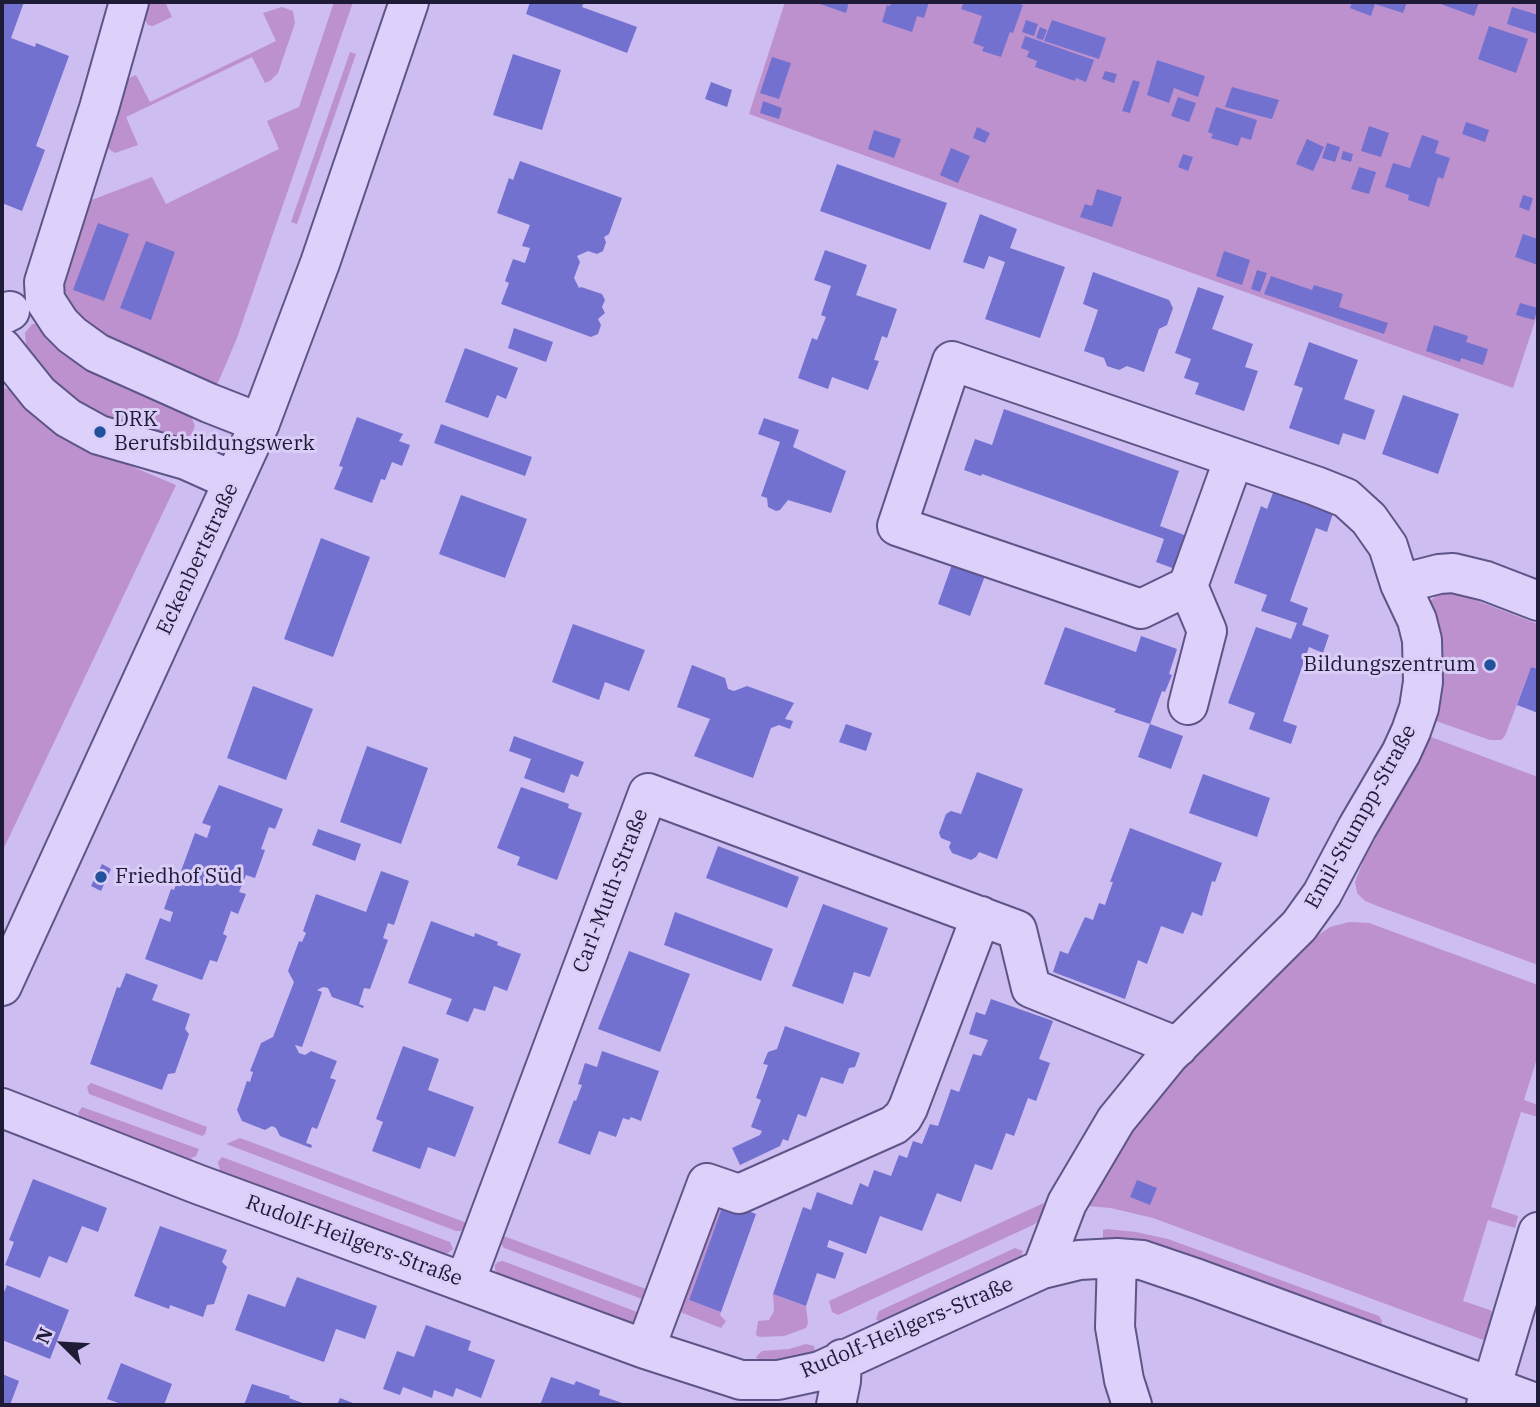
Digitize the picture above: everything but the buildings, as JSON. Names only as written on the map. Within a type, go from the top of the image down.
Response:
[{"type":"street","points":[[129,2],[123,58],[85,180],[44,282],[19,309],[60,323],[97,352],[260,423]]},
{"type":"street","name":"Eckenbertstraße","points":[[2,986],[11,942],[260,423],[320,263],[409,2]]},
{"type":"street","points":[[2,348],[39,394],[68,418],[99,435],[186,460],[233,481]]},
{"type":"street","name":"Emil-Stumpp-Straße","points":[[1042,1269],[1067,1203],[1116,1120],[1178,1047],[1312,911],[1401,753],[1419,708],[1424,661],[1417,620],[1400,584],[1388,546],[1369,519],[1346,498],[952,361],[897,526],[1141,609],[1188,586]]},
{"type":"street","points":[[1188,705],[1207,631],[1188,586],[1234,458]]},
{"type":"street","points":[[1400,584],[1453,573],[1538,601]]},
{"type":"street","name":"Carl-Muth-Straße","points":[[465,1282],[648,793],[1017,930],[1031,988],[1178,1047]]},
{"type":"street","points":[[645,1349],[707,1183],[739,1194],[894,1125],[903,1118],[981,916]]},
{"type":"street","name":"Rudolf-Heilgers-Straße","points":[[2,1108],[197,1184],[645,1349],[741,1380],[761,1382],[820,1371],[1042,1269],[1079,1260],[1117,1258],[1142,1260],[1198,1279],[1489,1396],[1538,1404]]},
{"type":"street","points":[[1489,1396],[1538,1232]]},
{"type":"street","points":[[1117,1258],[1115,1327],[1124,1380],[1132,1405]]},
{"type":"street","points":[[836,1405],[842,1359]]},
{"type":"shaded area","points":[[146,2],[165,2],[172,17],[153,26],[148,25],[144,18]]},
{"type":"shaded area","points":[[334,2],[353,2],[237,338],[217,385],[166,368],[110,343],[67,314],[62,282],[89,201],[152,177],[166,204],[279,149],[267,121],[299,107]]},
{"type":"shaded area","points":[[785,2],[1538,2],[1538,312],[1513,388],[749,114]]},
{"type":"shaded area","points":[[282,7],[293,11],[295,23],[278,73],[270,81],[265,83],[252,57],[126,117],[138,145],[115,153],[110,150],[107,145],[127,79],[136,75],[150,102],[276,41],[263,13]]},
{"type":"shaded area","points":[[350,52],[356,54],[297,224],[291,222]]},
{"type":"shaded area","points":[[32,324],[42,324],[182,409],[191,416],[195,426],[191,435],[180,439],[120,426],[69,401],[33,362],[26,345],[25,333]]},
{"type":"shaded area","points":[[2,387],[20,393],[83,446],[176,485],[2,852]]},
{"type":"shaded area","points":[[1441,592],[1454,592],[1538,624],[1538,669],[1531,667],[1505,736],[1501,740],[1490,740],[1436,721],[1442,697],[1443,676],[1440,637],[1431,600]]},
{"type":"shaded area","points":[[1431,737],[1538,777],[1538,965],[1380,907],[1365,901],[1357,893],[1355,882],[1364,859]]},
{"type":"shaded area","points":[[1349,922],[1369,923],[1538,985],[1538,1055],[1524,1100],[1538,1105],[1538,1117],[1521,1112],[1491,1207],[1518,1216],[1515,1228],[1488,1220],[1463,1301],[1493,1313],[1486,1341],[1153,1218],[1111,1208],[1087,1206],[1136,1126],[1196,1054],[1314,938],[1330,927]]},
{"type":"shaded area","points":[[91,1083],[207,1127],[205,1134],[202,1136],[89,1094],[87,1087]]},
{"type":"shaded area","points":[[82,1107],[199,1149],[196,1156],[186,1158],[81,1119],[78,1113]]},
{"type":"shaded area","points":[[240,1138],[467,1223],[461,1231],[456,1231],[226,1144]]},
{"type":"shaded area","points":[[222,1157],[450,1242],[453,1249],[444,1254],[220,1171],[218,1162]]},
{"type":"shaded area","points":[[713,1198],[724,1202],[689,1300],[721,1312],[720,1315],[726,1321],[721,1328],[675,1310]]},
{"type":"shaded area","points":[[1046,1202],[1039,1221],[1033,1225],[838,1315],[832,1312],[829,1301]]},
{"type":"shaded area","points":[[1103,1230],[1168,1239],[1379,1316],[1381,1326],[1103,1239]]},
{"type":"shaded area","points":[[501,1235],[654,1292],[645,1300],[504,1248]]},
{"type":"shaded area","points":[[1015,1248],[1023,1251],[1020,1259],[884,1322],[876,1319],[879,1311]]},
{"type":"shaded area","points":[[503,1261],[637,1312],[641,1315],[638,1324],[498,1274],[495,1265]]},
{"type":"shaded area","points":[[773,1294],[806,1306],[806,1328],[784,1336],[756,1335],[758,1321],[769,1320],[774,1311]]},
{"type":"shaded area","points":[[806,1344],[814,1346],[812,1354],[790,1360],[761,1362],[756,1357],[762,1351],[789,1349]]},
{"type":"place","name":"DRK Berufsbildungswerk","points":[[100,432]]},
{"type":"place","name":"Bildungszentrum","points":[[1490,665]]},
{"type":"place","name":"Friedhof Süd","points":[[101,877]]}]
